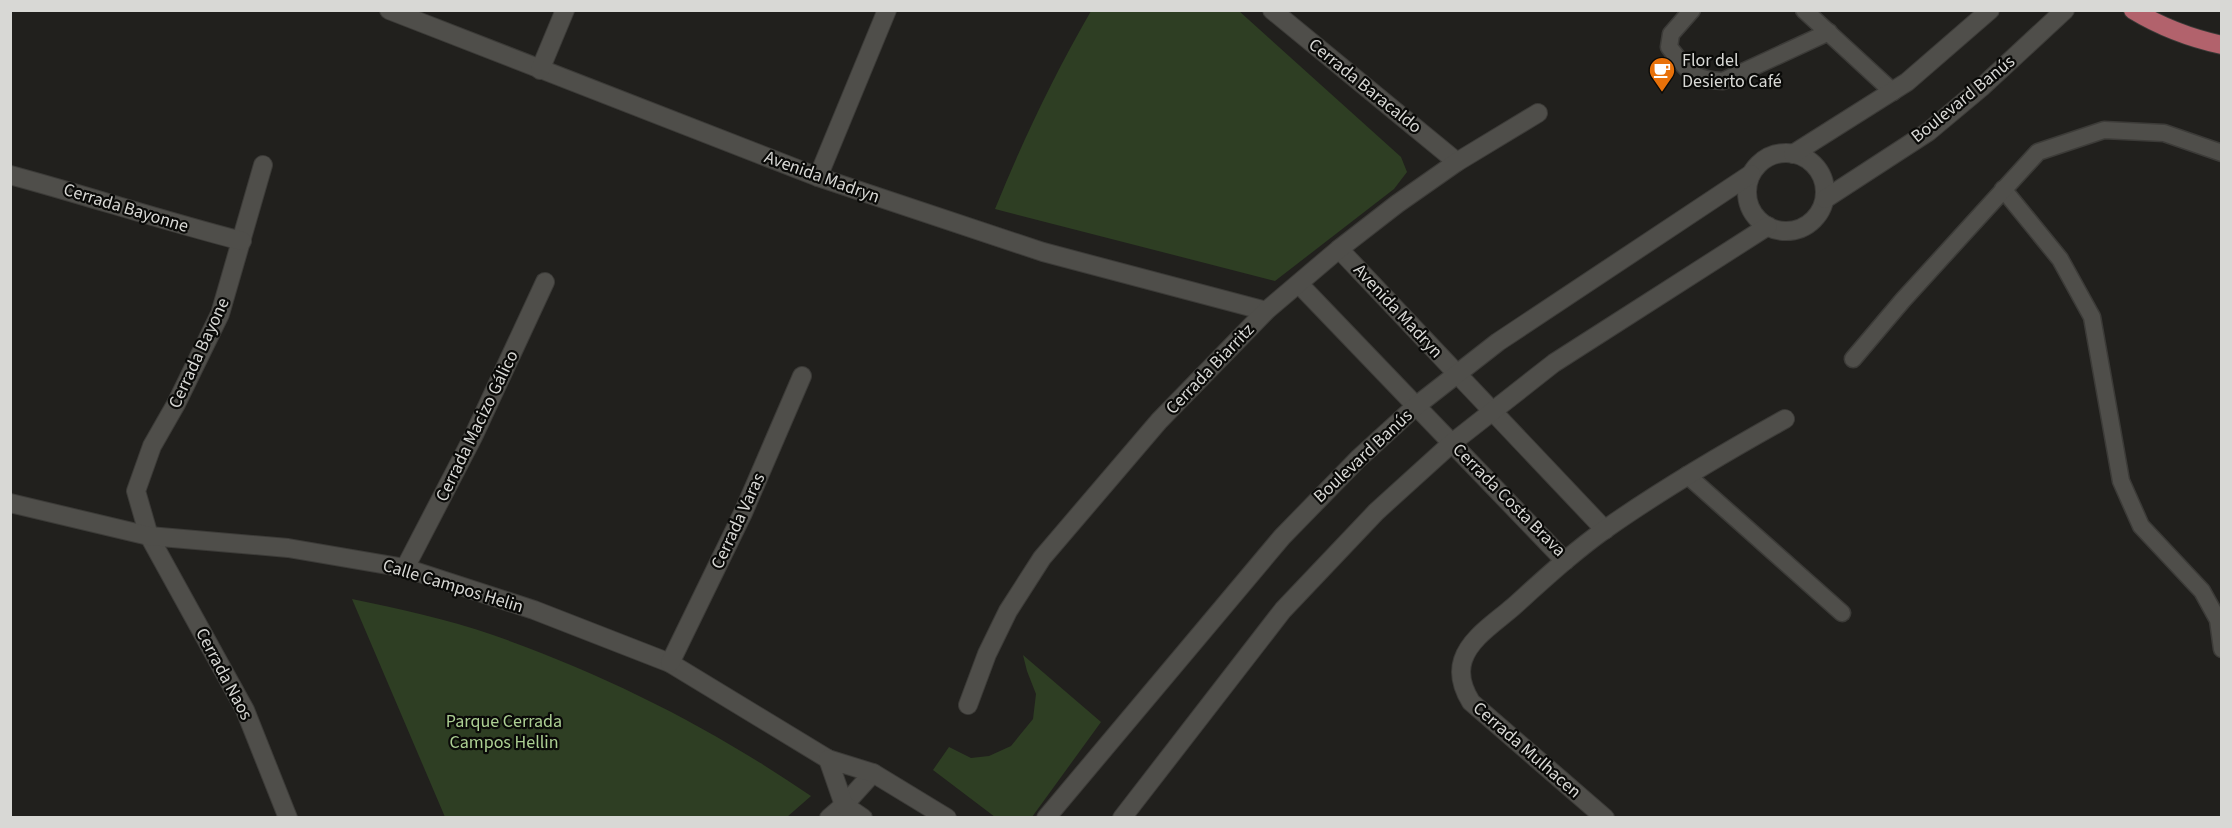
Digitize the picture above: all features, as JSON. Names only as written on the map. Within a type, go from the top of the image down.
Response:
[{"type":"main road","points":[[2133,10],[2156,24],[2205,42],[2222,45]]},
{"type":"street","name":"Avenida Madryn","points":[[389,10],[818,177],[1043,252],[1266,311]]},
{"type":"street","points":[[540,70],[565,10]]},
{"type":"street","points":[[818,177],[887,10]]},
{"type":"street","name":"Cerrada Baracaldo","points":[[1272,10],[1457,162]]},
{"type":"street","points":[[1793,154],[1907,82],[1990,10]]},
{"type":"street","name":"Boulevard Banús","points":[[1825,199],[1928,132],[1991,79],[2065,10]]},
{"type":"street","name":"Cerrada Biarritz","points":[[968,705],[987,654],[1008,611],[1042,558],[1159,421],[1266,311],[1339,249],[1397,204],[1457,162],[1538,113]]},
{"type":"street","points":[[1781,153],[1793,154],[1804,157],[1814,165],[1821,175],[1825,199],[1814,220],[1803,227],[1780,230],[1758,219],[1747,198],[1747,186],[1751,174],[1769,156],[1781,153]]},
{"type":"street","name":"Cerrada Bayone","points":[[150,536],[136,491],[152,446],[176,404],[220,314],[262,165]]},
{"type":"street","name":"Boulevard Banús","points":[[1046,818],[1281,537],[1358,459],[1416,406],[1557,301],[1636,253],[1751,174]]},
{"type":"street","name":"Cerrada Bayonne","points":[[10,175],[85,195],[172,223],[242,241]]},
{"type":"street","points":[[1122,818],[1282,610],[1376,512],[1452,443],[1554,363],[1768,226]]},
{"type":"street","name":"Avenida Madryn","points":[[1339,249],[1457,374]]},
{"type":"street","name":"Cerrada Macizo Gálico","points":[[405,568],[473,437],[545,282]]},
{"type":"street","points":[[1299,284],[1416,406]]},
{"type":"street","points":[[1457,374],[1605,530]]},
{"type":"street","name":"Cerrada Varas","points":[[670,663],[743,513],[802,376]]},
{"type":"street","name":"Cerrada Costa Brava","points":[[1416,406],[1565,561],[1605,530],[1686,475],[1785,419]]},
{"type":"street","name":"Calle Campos Helin","points":[[10,503],[150,536],[288,548],[405,568],[534,610],[670,663],[828,759],[873,773],[947,818]]},
{"type":"street","name":"Cerrada Naos","points":[[150,536],[245,710],[288,818]]},
{"type":"street","name":"Cerrada Mulhacen","points":[[1565,561],[1475,641],[1462,661],[1462,685],[1471,702],[1605,818]]},
{"type":"street","points":[[828,759],[844,805],[863,818]]},
{"type":"street","points":[[829,818],[873,773]]},
{"type":"lane","points":[[1692,10],[1671,34],[1669,47],[1688,71],[1705,80],[1724,81],[1829,32]]},
{"type":"lane","points":[[1804,10],[1893,92]]},
{"type":"lane","points":[[1853,359],[2038,152],[2104,130],[2164,133],[2222,153]]},
{"type":"lane","points":[[2003,189],[2060,259],[2092,317],[2121,481],[2141,526],[2202,591],[2218,620],[2222,649]]},
{"type":"lane","points":[[1686,475],[1842,613]]},
{"type":"green space","points":[[1091,11],[1239,11],[1401,157],[1407,172],[1394,189],[1275,281],[995,209],[1040,108]]},
{"type":"green space","name":"Parque Cerrada Campos Hellin","points":[[352,599],[476,629],[577,668],[658,705],[697,726],[735,747],[811,796],[787,817],[445,817]]},
{"type":"green space","points":[[1023,655],[1101,722],[1032,817],[995,817],[933,770],[949,747],[971,758],[989,756],[1011,746],[1033,719],[1036,694]]},
{"type":"place","name":"Flor del Desierto Café","points":[[1662,93]]}]
